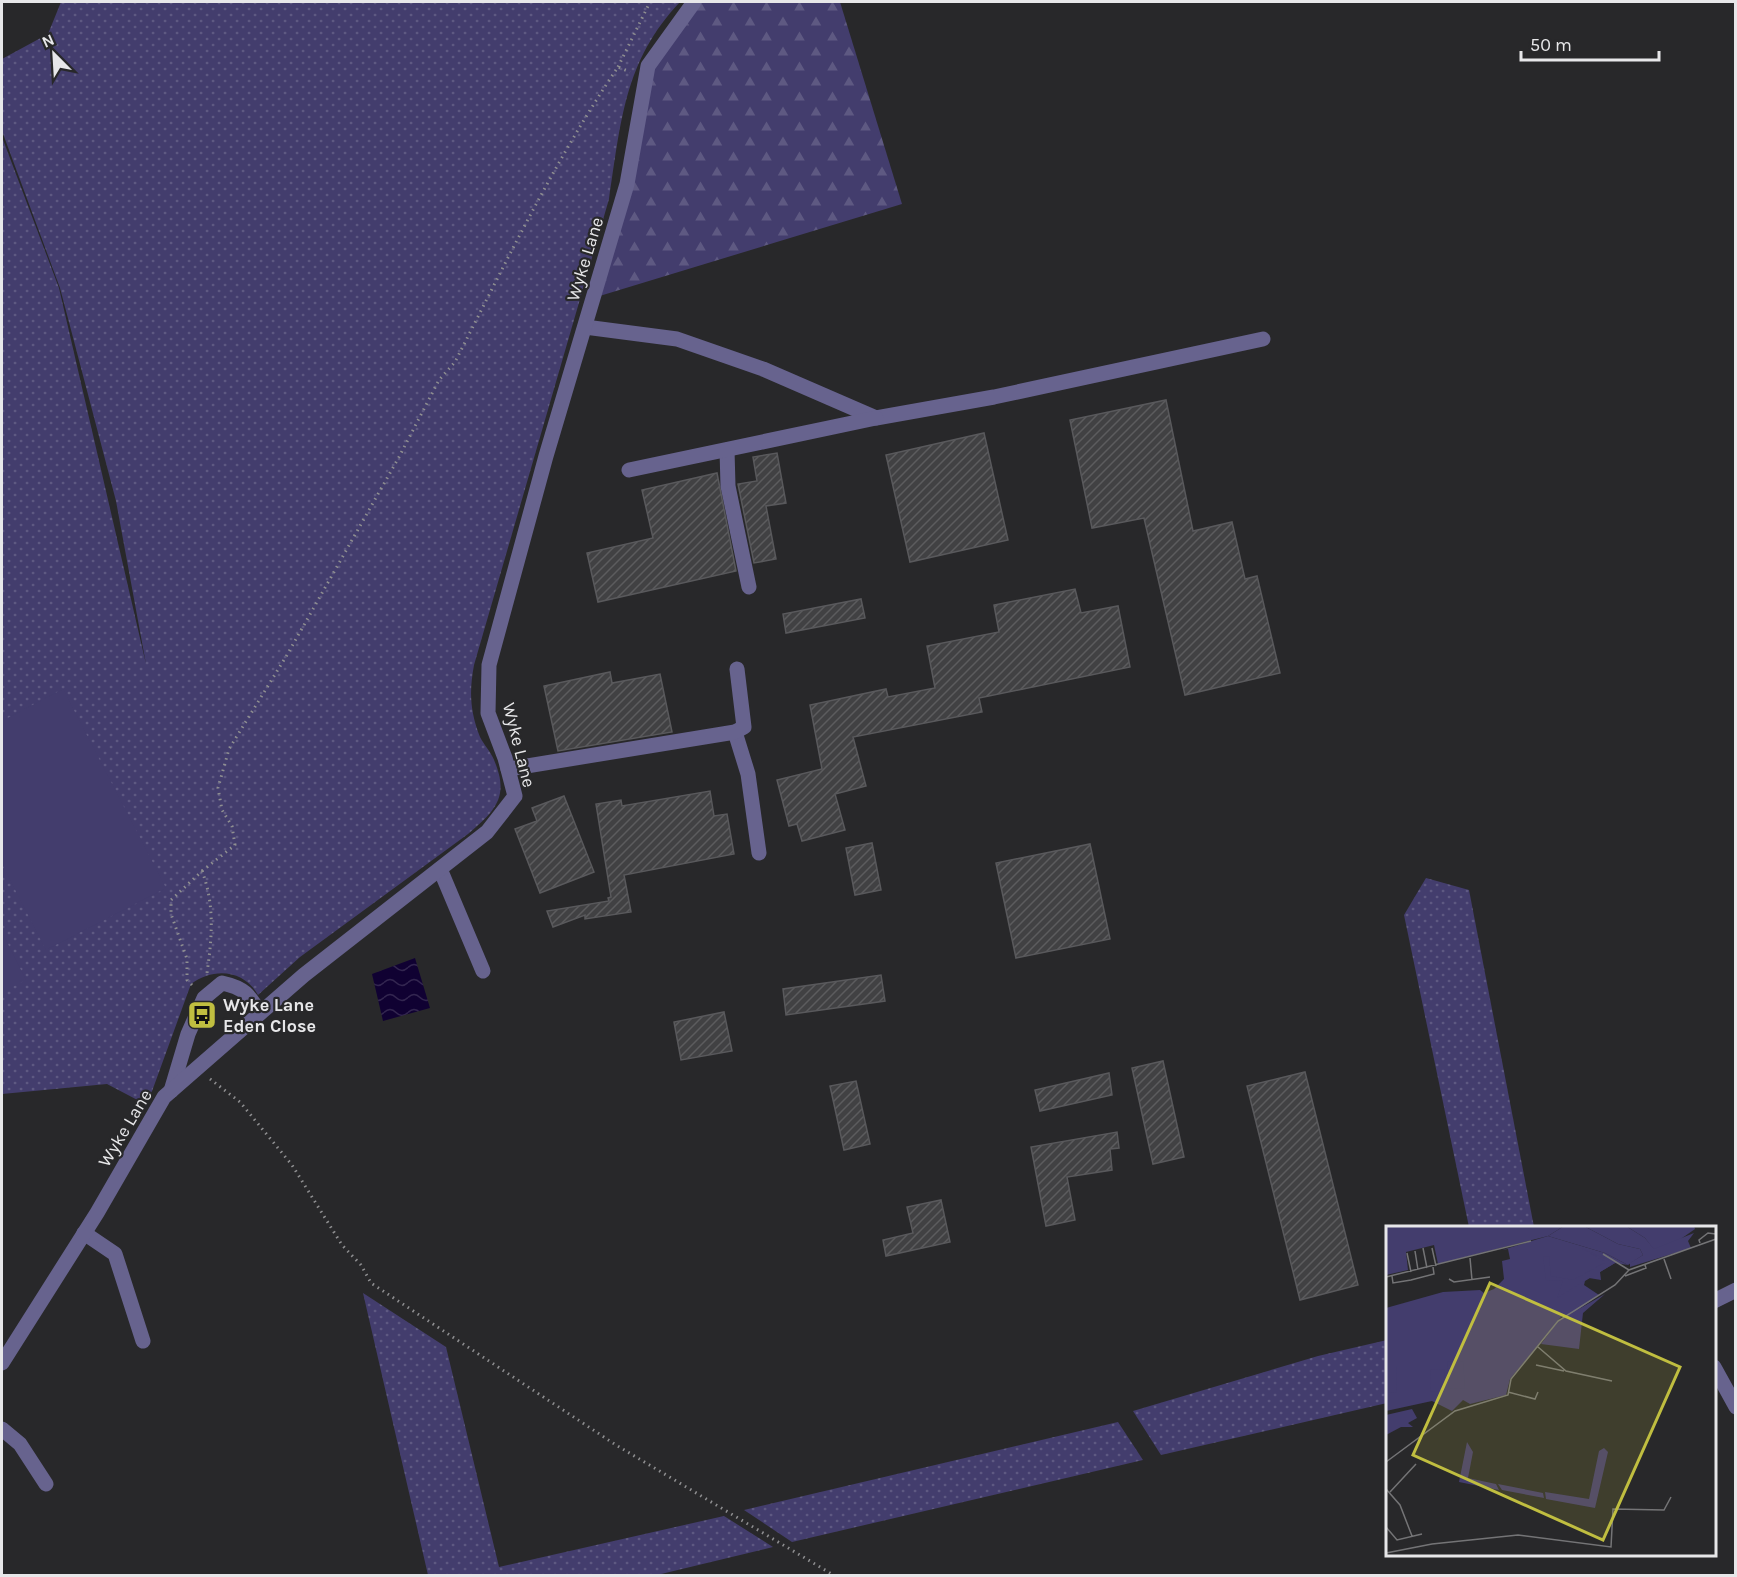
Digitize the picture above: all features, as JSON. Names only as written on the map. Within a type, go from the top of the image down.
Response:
[{"type":"street","name":"Wyke Lane","points":[[2,1363],[84,1233],[164,1097],[304,975],[487,832],[515,796],[488,713],[489,665],[627,183],[648,66],[694,2]]},
{"type":"street","points":[[585,327],[677,339],[763,369],[876,418]]},
{"type":"street","points":[[629,470],[876,418],[994,397],[1263,339]]},
{"type":"street","points":[[727,450],[728,486],[749,586]]},
{"type":"street","points":[[508,769],[735,732],[744,727],[737,669]]},
{"type":"street","points":[[735,732],[748,774],[759,853]]},
{"type":"street","points":[[440,869],[483,971]]},
{"type":"street","points":[[170,1092],[188,1034],[209,994],[222,983],[247,992],[260,1013]]},
{"type":"street","points":[[84,1233],[115,1254],[143,1341]]},
{"type":"street","points":[[1716,1300],[1736,1290]]},
{"type":"street","points":[[1716,1371],[1736,1407]]},
{"type":"street","points":[[2,1429],[20,1444],[46,1484]]},
{"type":"path","points":[[209,994],[187,980],[187,959],[171,914],[171,900],[235,845],[232,826],[222,810],[218,788],[229,749],[287,655],[399,457],[439,380],[455,362],[541,194],[587,112],[618,67],[650,2]]},
{"type":"path","points":[[618,67],[646,78]]},
{"type":"path","points":[[202,871],[212,905],[207,976],[209,994]]},
{"type":"path","points":[[195,1070],[240,1102],[281,1155],[292,1165],[342,1245],[361,1265],[371,1283],[616,1445],[835,1575]]},
{"type":"green space","points":[[61,2],[680,2],[661,24],[647,47],[628,94],[617,144],[609,199],[474,665],[471,684],[472,710],[480,737],[493,757],[499,773],[500,794],[497,802],[486,818],[468,834],[300,957],[258,995],[245,980],[228,974],[209,975],[191,984],[147,1105],[107,1084],[2,1094],[2,137],[59,288],[146,664],[116,501],[60,288],[2,131],[2,59],[48,34]]},
{"type":"green space","points":[[694,2],[840,2],[902,204],[593,298],[648,66]]},
{"type":"green space","points":[[63,689],[166,888],[46,950],[2,864],[2,721]]},
{"type":"green space","points":[[1426,878],[1469,890],[1534,1226],[1469,1226],[1404,915]]},
{"type":"green space","points":[[2,932],[26,980],[2,992]]},
{"type":"green space","points":[[363,1293],[446,1347],[499,1567],[724,1516],[773,1547],[657,1575],[428,1575]]},
{"type":"green space","points":[[1386,1340],[1386,1403],[1161,1455],[1133,1411],[1318,1356]]},
{"type":"green space","points":[[1118,1422],[1143,1460],[792,1542],[744,1510]]},
{"type":"water","points":[[415,958],[430,1008],[383,1021],[372,974]]},
{"type":"building","points":[[1166,400],[1193,531],[1232,522],[1245,579],[1257,576],[1280,673],[1185,695],[1144,518],[1092,528],[1070,420]]},
{"type":"building","points":[[984,433],[1008,540],[910,562],[886,455]]},
{"type":"building","points":[[777,453],[786,503],[766,506],[776,559],[754,563],[738,484],[757,481],[753,457]]},
{"type":"building","points":[[717,473],[736,571],[598,602],[587,553],[653,538],[642,490]]},
{"type":"building","points":[[1075,589],[1081,613],[1118,606],[1130,667],[979,698],[982,712],[853,737],[866,786],[835,794],[845,830],[802,841],[797,824],[789,826],[777,780],[822,769],[810,705],[886,689],[888,697],[935,688],[927,646],[999,632],[994,605]]},
{"type":"building","points":[[861,599],[865,618],[786,633],[783,614]]},
{"type":"building","points":[[610,672],[612,683],[660,674],[672,732],[558,751],[544,686]]},
{"type":"building","points":[[710,791],[714,816],[727,814],[734,854],[624,875],[631,912],[585,919],[585,915],[553,927],[547,911],[609,901],[608,898],[611,897],[596,804],[621,800],[622,806]]},
{"type":"building","points":[[564,796],[594,872],[540,893],[515,829],[537,821],[532,808]]},
{"type":"building","points":[[872,843],[881,890],[855,895],[846,848]]},
{"type":"building","points":[[1090,844],[1110,939],[1016,958],[996,863]]},
{"type":"building","points":[[881,975],[885,1001],[786,1015],[783,989]]},
{"type":"building","points":[[724,1012],[732,1051],[681,1060],[674,1022]]},
{"type":"building","points":[[1163,1061],[1184,1157],[1153,1164],[1132,1068]]},
{"type":"building","points":[[1305,1072],[1358,1285],[1300,1300],[1247,1086]]},
{"type":"building","points":[[1109,1073],[1112,1095],[1040,1111],[1035,1090]]},
{"type":"building","points":[[856,1081],[870,1144],[844,1150],[830,1086]]},
{"type":"building","points":[[1117,1132],[1119,1148],[1110,1149],[1112,1170],[1067,1177],[1075,1220],[1046,1226],[1031,1147]]},
{"type":"building","points":[[941,1200],[950,1242],[886,1256],[883,1240],[913,1233],[907,1207]]},
{"type":"place","name":"Wyke Lane Eden Close","points":[[202,1015]]}]
